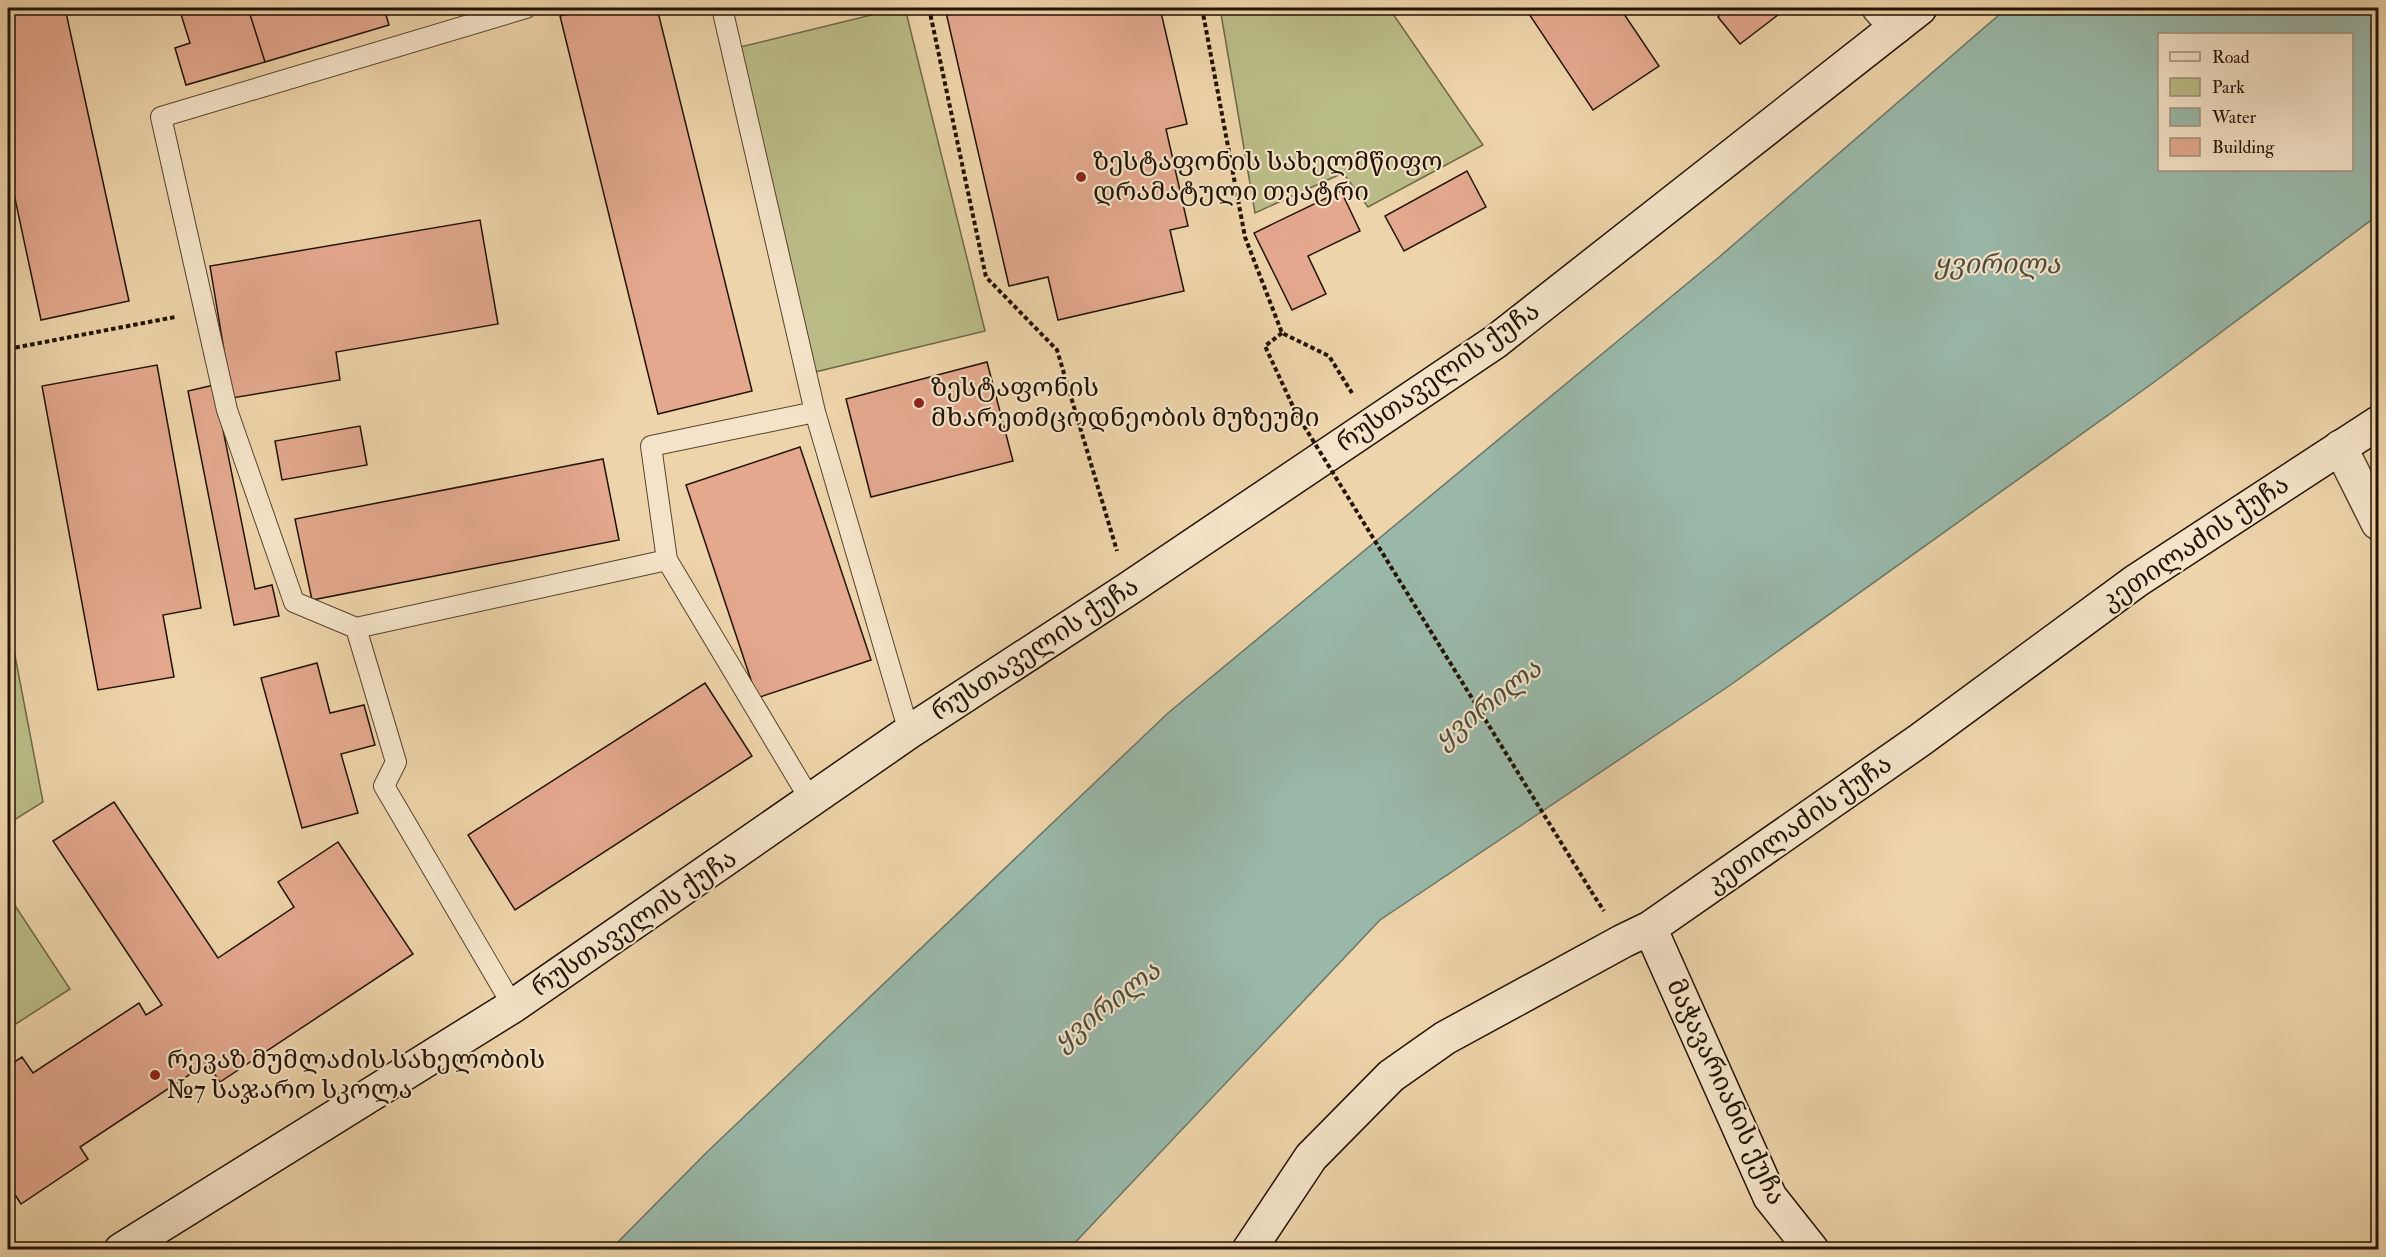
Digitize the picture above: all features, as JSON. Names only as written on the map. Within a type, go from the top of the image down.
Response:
[{"type":"street","name":"რუსთაველის ქუჩა","points":[[122,1250],[513,1006],[909,732],[1128,589],[1495,342],[1898,14]]},
{"type":"street","name":"კეთილაძის ქუჩა","points":[[1248,1250],[1311,1157],[1391,1076],[1444,1038],[1650,928],[1920,740],[2136,580],[2379,423]]},
{"type":"street","points":[[2340,447],[2379,523]]},
{"type":"street","name":"მაჭავარიანის ქუჩა","points":[[1650,928],[1770,1197],[1812,1250]]},
{"type":"lane","points":[[526,8],[161,117],[227,410],[294,602],[356,628],[667,560]]},
{"type":"lane","points":[[722,8],[815,412],[909,732]]},
{"type":"lane","points":[[811,801],[667,560],[651,446],[815,412]]},
{"type":"lane","points":[[356,628],[396,762],[384,786],[513,1006]]},
{"type":"path","points":[[929,8],[986,278],[1057,350],[1128,589]]},
{"type":"path","points":[[1202,8],[1245,237],[1282,333],[1329,356],[1371,425]]},
{"type":"path","points":[[8,349],[205,311]]},
{"type":"path","points":[[1282,333],[1264,346],[1296,413],[1591,891]]},
{"type":"green space","points":[[905,8],[985,331],[815,372],[736,48]]},
{"type":"green space","points":[[1220,8],[1389,8],[1483,145],[1368,207],[1343,173],[1255,213]]},
{"type":"green space","points":[[8,619],[43,802],[8,824]]},
{"type":"green space","points":[[8,895],[70,989],[8,1029]]},
{"type":"water","name":"ყვირილა","points":[[2007,8],[2378,8],[2378,215],[2153,383],[1729,686],[1380,920],[1069,1249],[611,1249],[706,1153],[1168,713],[1718,258]]},
{"type":"building","points":[[8,8],[65,8],[129,301],[41,320],[8,166]]},
{"type":"building","points":[[179,8],[248,8],[265,62],[186,85],[175,48],[190,43]]},
{"type":"building","points":[[248,8],[384,8],[389,25],[265,62]]},
{"type":"building","points":[[594,8],[657,8],[752,391],[658,414],[560,16]]},
{"type":"building","name":"ზესტაფონის სახელმწიფო დრამატული თეატრი","points":[[945,8],[1160,8],[1187,124],[1166,129],[1188,226],[1170,230],[1184,291],[1058,320],[1048,277],[1009,286]]},
{"type":"building","points":[[1525,8],[1620,8],[1659,66],[1593,110]]},
{"type":"building","points":[[1729,8],[1787,8],[1740,44],[1718,17]]},
{"type":"building","points":[[1467,171],[1486,207],[1404,251],[1385,216]]},
{"type":"building","points":[[1341,191],[1360,231],[1308,256],[1326,294],[1292,310],[1254,233]]},
{"type":"building","points":[[480,220],[498,324],[336,352],[340,380],[232,398],[210,266]]},
{"type":"building","points":[[987,362],[1013,461],[871,497],[846,399]]},
{"type":"building","points":[[157,365],[201,608],[163,615],[174,677],[98,690],[42,386]]},
{"type":"building","points":[[214,385],[255,589],[272,585],[279,616],[234,625],[188,391]]},
{"type":"building","points":[[360,426],[367,465],[282,480],[275,441]]},
{"type":"building","points":[[800,447],[871,660],[757,698],[686,485]]},
{"type":"building","points":[[603,459],[619,540],[312,600],[295,519]]},
{"type":"building","points":[[317,663],[330,713],[364,705],[375,745],[341,754],[358,813],[302,828],[261,678]]},
{"type":"building","points":[[705,683],[752,756],[515,910],[468,835]]},
{"type":"building","points":[[114,802],[218,958],[294,907],[278,882],[338,842],[413,954],[220,1082],[207,1063],[80,1147],[88,1159],[21,1204],[8,1184],[8,1066],[22,1057],[33,1073],[139,1003],[146,1015],[162,1005],[53,841]]},
{"type":"place","name":"ზესტაფონის სახელმწიფო დრამატული თეატრი","points":[[1081,177]]},
{"type":"place","name":"ზესტაფონის მხარეთმცოდნეობის მუზეუმი","points":[[919,403]]},
{"type":"place","name":"რევაზ მუმლაძის სახელობის №7 საჯარო სკოლა","points":[[155,1075]]}]
